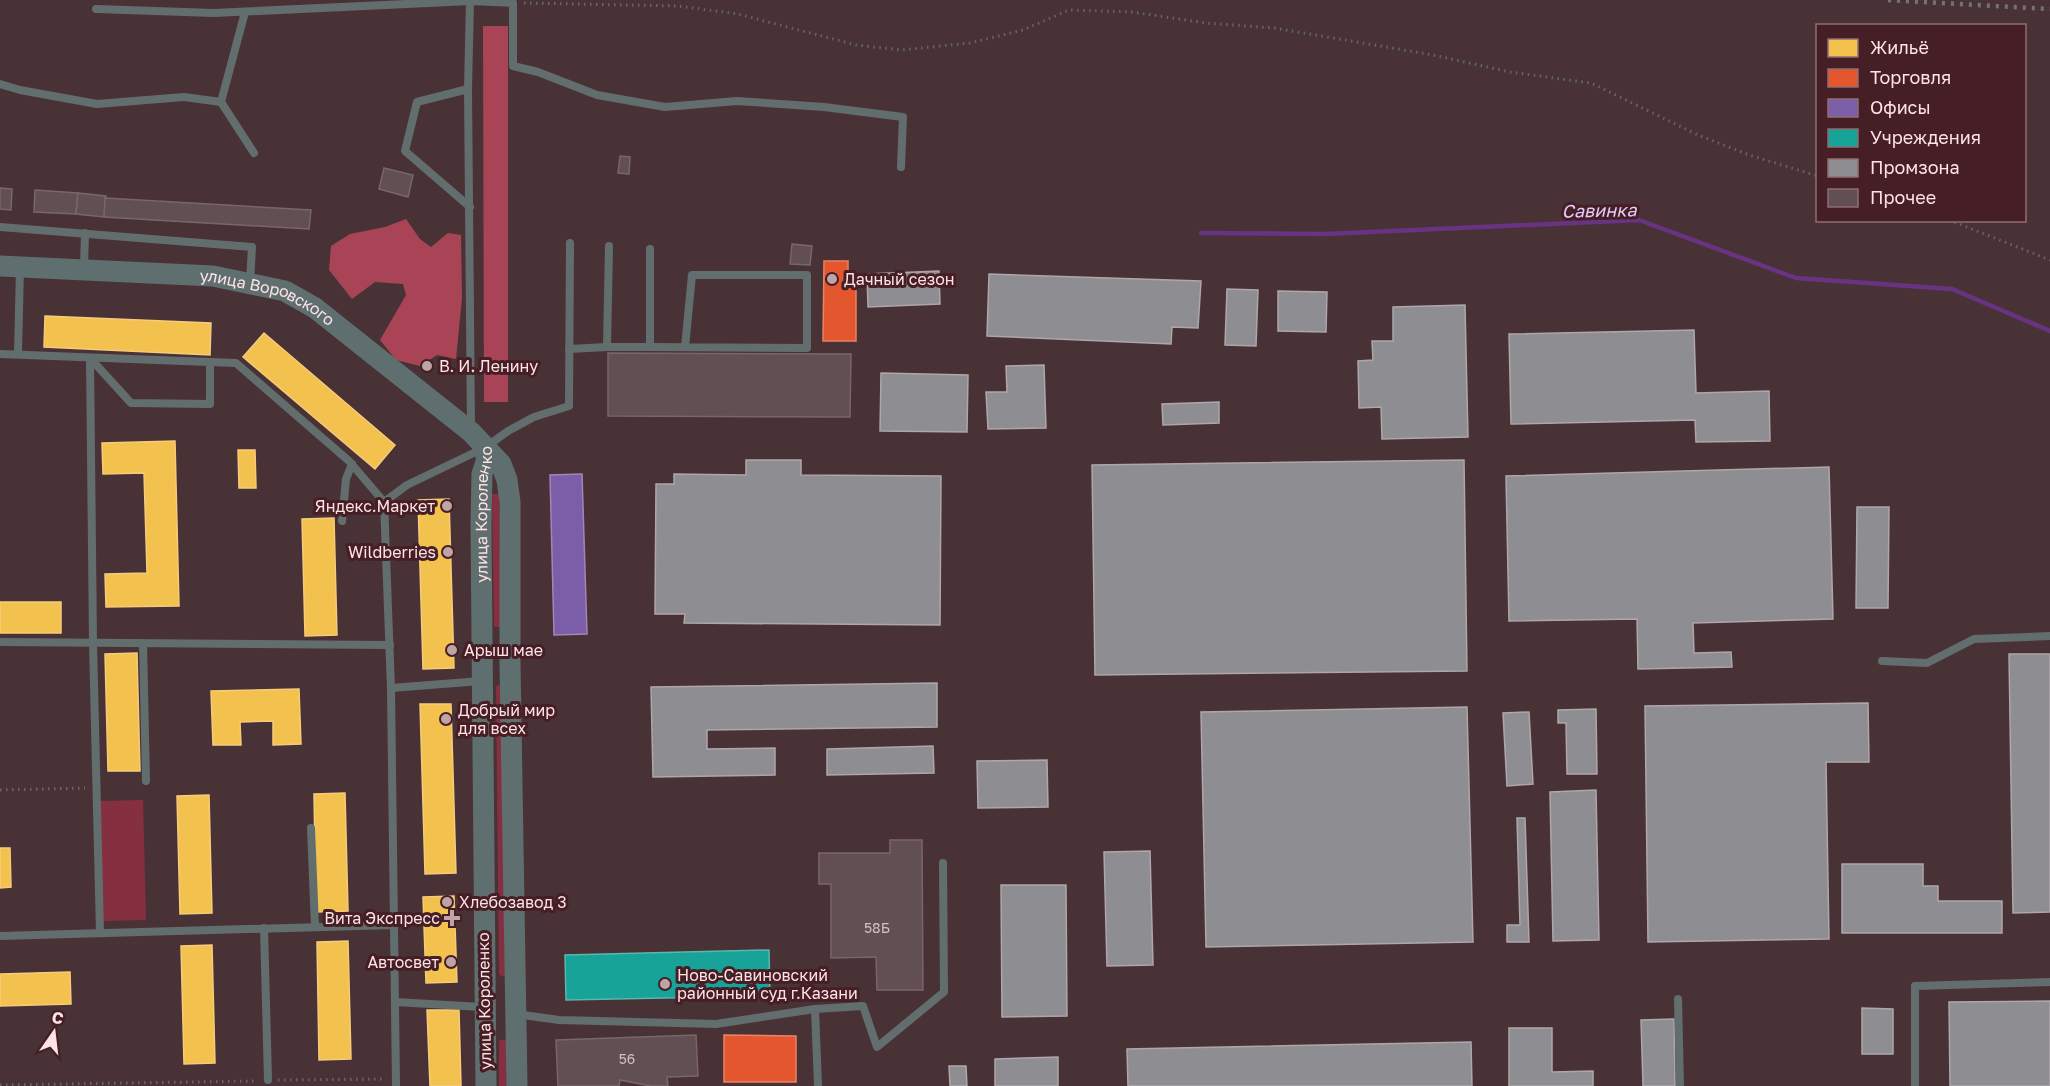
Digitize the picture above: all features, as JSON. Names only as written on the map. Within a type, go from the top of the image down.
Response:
[{"type":"street","name":"улица Воровского","points":[[10,267],[213,276],[285,291],[315,309],[471,432],[486,447]]},
{"type":"street","name":"улица Короленко","points":[[486,447],[501,464],[507,480],[510,502],[510,663],[517,1086]]},
{"type":"street","name":"улица Короленко","points":[[486,447],[481,503],[486,1086]]},
{"type":"street","points":[[481,672],[510,663]]},
{"type":"street","points":[[484,1007],[515,1014]]},
{"type":"lane","points":[[470,1],[468,89],[471,432]]},
{"type":"lane","points":[[96,9],[214,13],[470,1],[513,3],[513,66],[538,72],[597,94],[665,107],[737,101],[824,107],[903,117],[901,167]]},
{"type":"lane","points":[[245,12],[221,102],[254,153]]},
{"type":"lane","points":[[0,84],[20,90],[97,104],[184,97],[221,102]]},
{"type":"lane","points":[[468,89],[417,102],[405,151],[470,207]]},
{"type":"lane","points":[[0,227],[252,247],[250,283]]},
{"type":"lane","points":[[84,270],[85,233]]},
{"type":"lane","points":[[384,502],[407,485],[486,447],[508,431],[534,417],[568,406],[570,243]]},
{"type":"lane","points":[[607,347],[609,246]]},
{"type":"lane","points":[[650,249],[650,347]]},
{"type":"lane","points":[[10,267],[18,353]]},
{"type":"lane","points":[[569,349],[607,347],[807,348],[807,275],[692,275],[685,347]]},
{"type":"lane","points":[[0,354],[236,363],[352,464],[384,502],[391,688],[396,1082]]},
{"type":"lane","points":[[90,358],[131,403],[210,404],[210,362]]},
{"type":"lane","points":[[90,358],[93,643],[100,933]]},
{"type":"lane","points":[[342,521],[346,479],[352,464]]},
{"type":"lane","points":[[1882,661],[1927,663],[1974,639],[2050,636]]},
{"type":"lane","points":[[0,642],[390,645]]},
{"type":"lane","points":[[143,643],[146,781]]},
{"type":"lane","points":[[391,688],[481,672]]},
{"type":"lane","points":[[311,828],[315,927]]},
{"type":"lane","points":[[515,1014],[559,1020],[716,1024],[815,1009],[863,1006],[877,1047],[944,992],[943,863]]},
{"type":"lane","points":[[0,936],[394,925]]},
{"type":"lane","points":[[264,928],[268,1080]]},
{"type":"lane","points":[[1915,1086],[1915,986],[2050,982]]},
{"type":"lane","points":[[1678,999],[1680,1086]]},
{"type":"lane","points":[[395,1002],[484,1007]]},
{"type":"lane","points":[[815,1009],[818,1086]]},
{"type":"path","points":[[513,3],[678,6],[738,14],[856,45],[902,50],[970,43],[1023,30],[1069,10],[1132,12],[1206,23],[1274,28],[1433,55],[1510,72],[1591,83],[1698,135],[1749,155],[1816,175]]},
{"type":"path","points":[[1954,222],[2050,260]]},
{"type":"path","points":[[0,790],[97,788]]},
{"type":"path","points":[[0,1085],[268,1080],[396,1082]]},
{"type":"shaded area","points":[[483,26],[508,26],[508,402],[484,402]]},
{"type":"shaded area","points":[[406,219],[420,239],[431,247],[448,233],[461,235],[462,298],[456,359],[437,355],[420,366],[396,360],[380,340],[406,295],[403,284],[375,282],[352,299],[329,270],[331,246],[350,234],[385,227]]},
{"type":"shaded area","points":[[492,494],[499,494],[501,627],[494,627]]},
{"type":"shaded area","points":[[502,685],[505,975],[502,977],[499,974],[496,686]]},
{"type":"shaded area","points":[[143,800],[146,920],[103,921],[100,801]]},
{"type":"shaded area","points":[[499,1040],[507,1040],[508,1086],[499,1086]]},
{"type":"building: Жильё","points":[[45,316],[211,323],[210,355],[44,347]]},
{"type":"building: Жильё","points":[[264,333],[395,445],[375,469],[243,357]]},
{"type":"building: Жильё","points":[[175,441],[179,606],[106,607],[105,574],[147,573],[144,473],[103,474],[102,443]]},
{"type":"building: Жильё","points":[[238,450],[255,450],[256,488],[239,488]]},
{"type":"building: Жильё","points":[[449,499],[454,668],[423,669],[418,500]]},
{"type":"building: Жильё","points":[[334,518],[337,635],[305,636],[302,519]]},
{"type":"building: Жильё","points":[[0,602],[61,602],[61,633],[0,633]]},
{"type":"building: Жильё","points":[[137,653],[140,771],[108,771],[105,654]]},
{"type":"building: Жильё","points":[[299,689],[301,744],[273,745],[273,721],[240,722],[241,745],[213,745],[211,691]]},
{"type":"building: Жильё","points":[[420,704],[451,704],[456,873],[425,874]]},
{"type":"building: Жильё","points":[[345,793],[348,911],[316,912],[314,794]]},
{"type":"building: Жильё","points":[[209,795],[212,913],[180,914],[177,796]]},
{"type":"building: Жильё","points":[[0,848],[10,848],[11,887],[0,888]]},
{"type":"building: Жильё","points":[[454,896],[457,982],[426,983],[423,897]]},
{"type":"building: Жильё","points":[[348,941],[351,1059],[319,1060],[317,942]]},
{"type":"building: Жильё","points":[[212,945],[215,1063],[184,1064],[181,946]]},
{"type":"building: Жильё","points":[[70,972],[71,1004],[0,1006],[0,974]]},
{"type":"building: Жильё","points":[[427,1010],[459,1010],[461,1086],[430,1086]]},
{"type":"building: Торговля","points":[[824,261],[848,261],[848,279],[856,279],[856,341],[823,341]]},
{"type":"building: Торговля","points":[[724,1035],[796,1036],[796,1082],[724,1082]]},
{"type":"building: Офисы","points":[[582,474],[587,634],[554,635],[550,475]]},
{"type":"building: Учреждения","points":[[769,950],[770,996],[566,1000],[565,955]]},
{"type":"building: Промзона","points":[[939,271],[940,304],[868,307],[867,274]]},
{"type":"building: Промзона","points":[[989,274],[1201,281],[1198,328],[1172,327],[1171,344],[987,336]]},
{"type":"building: Промзона","points":[[1227,289],[1258,290],[1256,346],[1225,345]]},
{"type":"building: Промзона","points":[[1278,291],[1327,292],[1326,332],[1278,331]]},
{"type":"building: Промзона","points":[[1465,305],[1468,437],[1382,439],[1381,407],[1359,408],[1358,361],[1373,360],[1372,341],[1393,341],[1393,307]]},
{"type":"building: Промзона","points":[[1694,330],[1696,393],[1769,391],[1770,441],[1696,442],[1695,420],[1511,424],[1509,334]]},
{"type":"building: Промзона","points":[[1044,365],[1046,428],[988,429],[986,392],[1007,392],[1006,366]]},
{"type":"building: Промзона","points":[[881,373],[968,375],[967,432],[880,431]]},
{"type":"building: Промзона","points":[[1219,402],[1219,423],[1163,425],[1162,404]]},
{"type":"building: Промзона","points":[[746,460],[801,460],[801,475],[941,476],[940,625],[684,623],[685,614],[655,614],[656,484],[674,484],[674,474],[746,475]]},
{"type":"building: Промзона","points":[[1464,460],[1467,671],[1095,675],[1092,465]]},
{"type":"building: Промзона","points":[[1829,467],[1833,619],[1693,623],[1694,653],[1731,652],[1732,667],[1638,669],[1637,619],[1509,621],[1506,476]]},
{"type":"building: Промзона","points":[[1857,507],[1889,507],[1888,608],[1856,608]]},
{"type":"building: Промзона","points":[[2009,654],[2050,654],[2050,912],[2013,913]]},
{"type":"building: Промзона","points":[[937,683],[937,727],[707,730],[707,749],[775,748],[775,775],[653,777],[651,687]]},
{"type":"building: Промзона","points":[[1868,703],[1869,762],[1826,762],[1829,939],[1648,942],[1645,706]]},
{"type":"building: Промзона","points":[[1467,707],[1473,942],[1206,947],[1201,712]]},
{"type":"building: Промзона","points":[[1596,709],[1597,774],[1567,774],[1566,723],[1558,723],[1558,710]]},
{"type":"building: Промзона","points":[[1529,712],[1533,784],[1507,786],[1503,713]]},
{"type":"building: Промзона","points":[[933,746],[934,773],[827,775],[827,749]]},
{"type":"building: Промзона","points":[[1047,760],[1048,807],[978,808],[977,761]]},
{"type":"building: Промзона","points":[[1596,790],[1599,940],[1553,941],[1550,792]]},
{"type":"building: Промзона","points":[[1517,818],[1525,818],[1529,942],[1507,942],[1507,925],[1520,925]]},
{"type":"building: Промзона","points":[[1150,851],[1153,965],[1107,966],[1104,852]]},
{"type":"building: Промзона","points":[[1842,864],[1923,864],[1923,886],[1938,886],[1938,901],[2002,901],[2002,933],[1842,933]]},
{"type":"building: Промзона","points":[[1001,885],[1066,885],[1067,1016],[1002,1017]]},
{"type":"building: Промзона","points":[[2050,1001],[2050,1086],[1950,1086],[1949,1002]]},
{"type":"building: Промзона","points":[[1862,1008],[1893,1009],[1893,1054],[1862,1054]]},
{"type":"building: Промзона","points":[[1674,1019],[1675,1086],[1643,1086],[1641,1020]]},
{"type":"building: Промзона","points":[[1509,1028],[1552,1028],[1552,1072],[1593,1071],[1593,1086],[1509,1086]]},
{"type":"building: Промзона","points":[[1471,1042],[1472,1086],[1128,1086],[1127,1049]]},
{"type":"building: Промзона","points":[[1058,1057],[1058,1086],[995,1086],[995,1059]]},
{"type":"building: Промзона","points":[[949,1066],[966,1066],[967,1086],[950,1086]]},
{"type":"building: Прочее","points":[[620,156],[630,157],[629,174],[618,173]]},
{"type":"building: Прочее","points":[[384,168],[413,175],[408,197],[379,189]]},
{"type":"building: Прочее","points":[[0,188],[12,189],[11,210],[0,209]]},
{"type":"building: Прочее","points":[[35,190],[78,193],[76,214],[34,212]]},
{"type":"building: Прочее","points":[[78,193],[106,196],[104,217],[76,214]]},
{"type":"building: Прочее","points":[[105,198],[311,210],[309,229],[104,217]]},
{"type":"building: Прочее","points":[[792,244],[812,246],[810,265],[790,264]]},
{"type":"building: Прочее","points":[[608,353],[851,354],[850,417],[608,416]]},
{"type":"building: Прочее","points":[[890,840],[922,840],[923,990],[877,990],[876,957],[831,958],[831,884],[819,884],[819,853],[890,853]]},
{"type":"building: Прочее","points":[[696,1035],[698,1076],[667,1077],[668,1086],[651,1086],[620,1080],[619,1086],[558,1086],[556,1040]]},
{"type":"waterway","name":"Савинка","points":[[1201,233],[1325,234],[1639,220],[1796,278],[1952,289],[2050,331]]},
{"type":"railway","points":[[1888,0],[2050,9]]},
{"type":"place","name":"Дачный сезон","points":[[832,279]]},
{"type":"place","name":"В. И. Ленину","points":[[427,366]]},
{"type":"place","name":"Яндекс.Маркет","points":[[447,506]]},
{"type":"place","name":"Wildberries","points":[[448,552]]},
{"type":"place","name":"Арыш мае","points":[[452,650]]},
{"type":"place","name":"Добрый мир для всех","points":[[446,719]]},
{"type":"place","name":"Хлебозавод 3","points":[[447,902]]},
{"type":"place","name":"Вита Экспресс","points":[[452,918]]},
{"type":"place","name":"Автосвет","points":[[451,962]]},
{"type":"place","name":"Ново-Савиновский районный суд г.Казани","points":[[665,984]]}]
